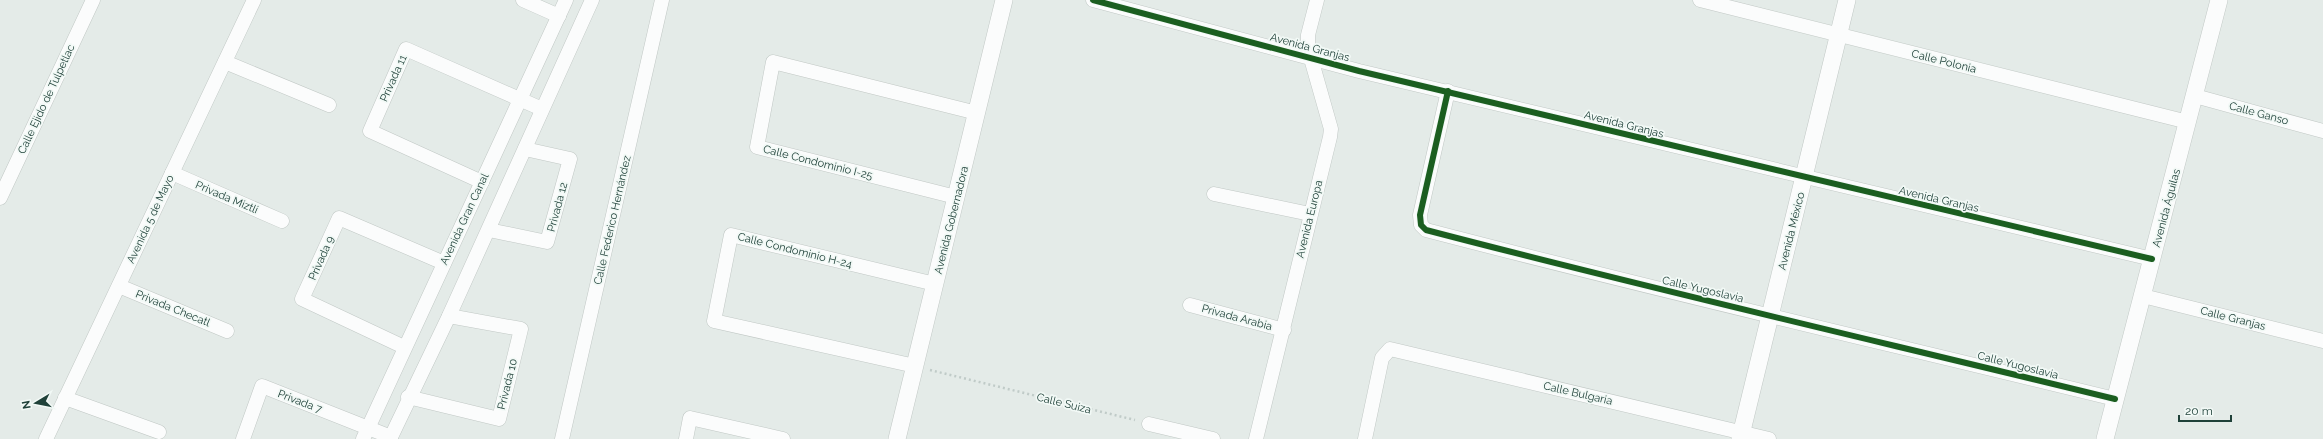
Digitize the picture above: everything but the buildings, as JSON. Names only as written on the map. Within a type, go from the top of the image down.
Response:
[{"type":"street","name":"Calle Ejido de Tulpetlac","points":[[0,198],[93,0]]},
{"type":"street","name":"Avenida 5 de Mayo","points":[[46,439],[254,0]]},
{"type":"street","points":[[523,0],[559,16]]},
{"type":"street","name":"Avenida Gran Canal","points":[[366,433],[404,347],[566,0]]},
{"type":"street","points":[[391,438],[408,397],[449,316],[489,230],[592,0]]},
{"type":"street","name":"Calle Federico Hernández","points":[[562,439],[662,0]]},
{"type":"street","name":"Avenida Gobernadora","points":[[897,439],[1004,0]]},
{"type":"street","name":"Avenida Granjas","points":[[1093,0],[1310,57],[1448,91],[1804,178],[2152,259]]},
{"type":"street","name":"Avenida Europa","points":[[1256,439],[1284,330],[1331,129],[1310,57],[1308,35],[1317,0]]},
{"type":"street","name":"Calle Polonia","points":[[1700,0],[2188,122]]},
{"type":"street","name":"Avenida México","points":[[1740,436],[1771,314],[1846,0]]},
{"type":"street","name":"Avenida Águilas","points":[[2105,439],[2219,0]]},
{"type":"street","name":"Privada 11","points":[[482,182],[370,131],[406,49],[542,109]]},
{"type":"street","points":[[225,62],[329,105]]},
{"type":"street","name":"Calle Condominio I-25","points":[[956,197],[757,147],[774,62],[977,113]]},
{"type":"street","name":"Calle Yugoslavia","points":[[1448,91],[1420,215],[1420,221],[1423,228],[1602,276],[1771,314],[2116,399]]},
{"type":"street","name":"Calle Ganso","points":[[2195,96],[2323,131]]},
{"type":"street","name":"Privada 12","points":[[489,230],[547,242],[570,159],[525,149]]},
{"type":"street","name":"Privada Miztli","points":[[172,173],[282,221]]},
{"type":"street","points":[[1214,194],[1310,214]]},
{"type":"street","name":"Privada 9","points":[[404,347],[302,300],[339,218],[444,263]]},
{"type":"street","name":"Calle Condominio H-24","points":[[915,366],[714,321],[731,235],[935,284]]},
{"type":"street","name":"Privada Checatl","points":[[119,286],[227,331]]},
{"type":"street","name":"Calle Granjas","points":[[2143,296],[2323,341]]},
{"type":"street","name":"Privada Arabia","points":[[1190,304],[1284,330]]},
{"type":"street","name":"Privada 10","points":[[408,397],[498,419],[521,329],[449,316]]},
{"type":"street","name":"Calle Bulgaria","points":[[1365,439],[1382,358],[1387,351],[1395,350],[1740,436],[1769,439]]},
{"type":"street","name":"Privada 7","points":[[243,439],[262,386],[366,433],[391,438]]},
{"type":"street","points":[[65,398],[159,432]]},
{"type":"street","points":[[686,439],[690,418],[783,439]]},
{"type":"street","points":[[1149,424],[1213,439]]},
{"type":"cycle path","points":[[1093,0],[1359,71],[2152,259]]},
{"type":"cycle path","points":[[1448,91],[1420,215],[1421,225],[1426,230],[1684,295],[2115,399]]}]
